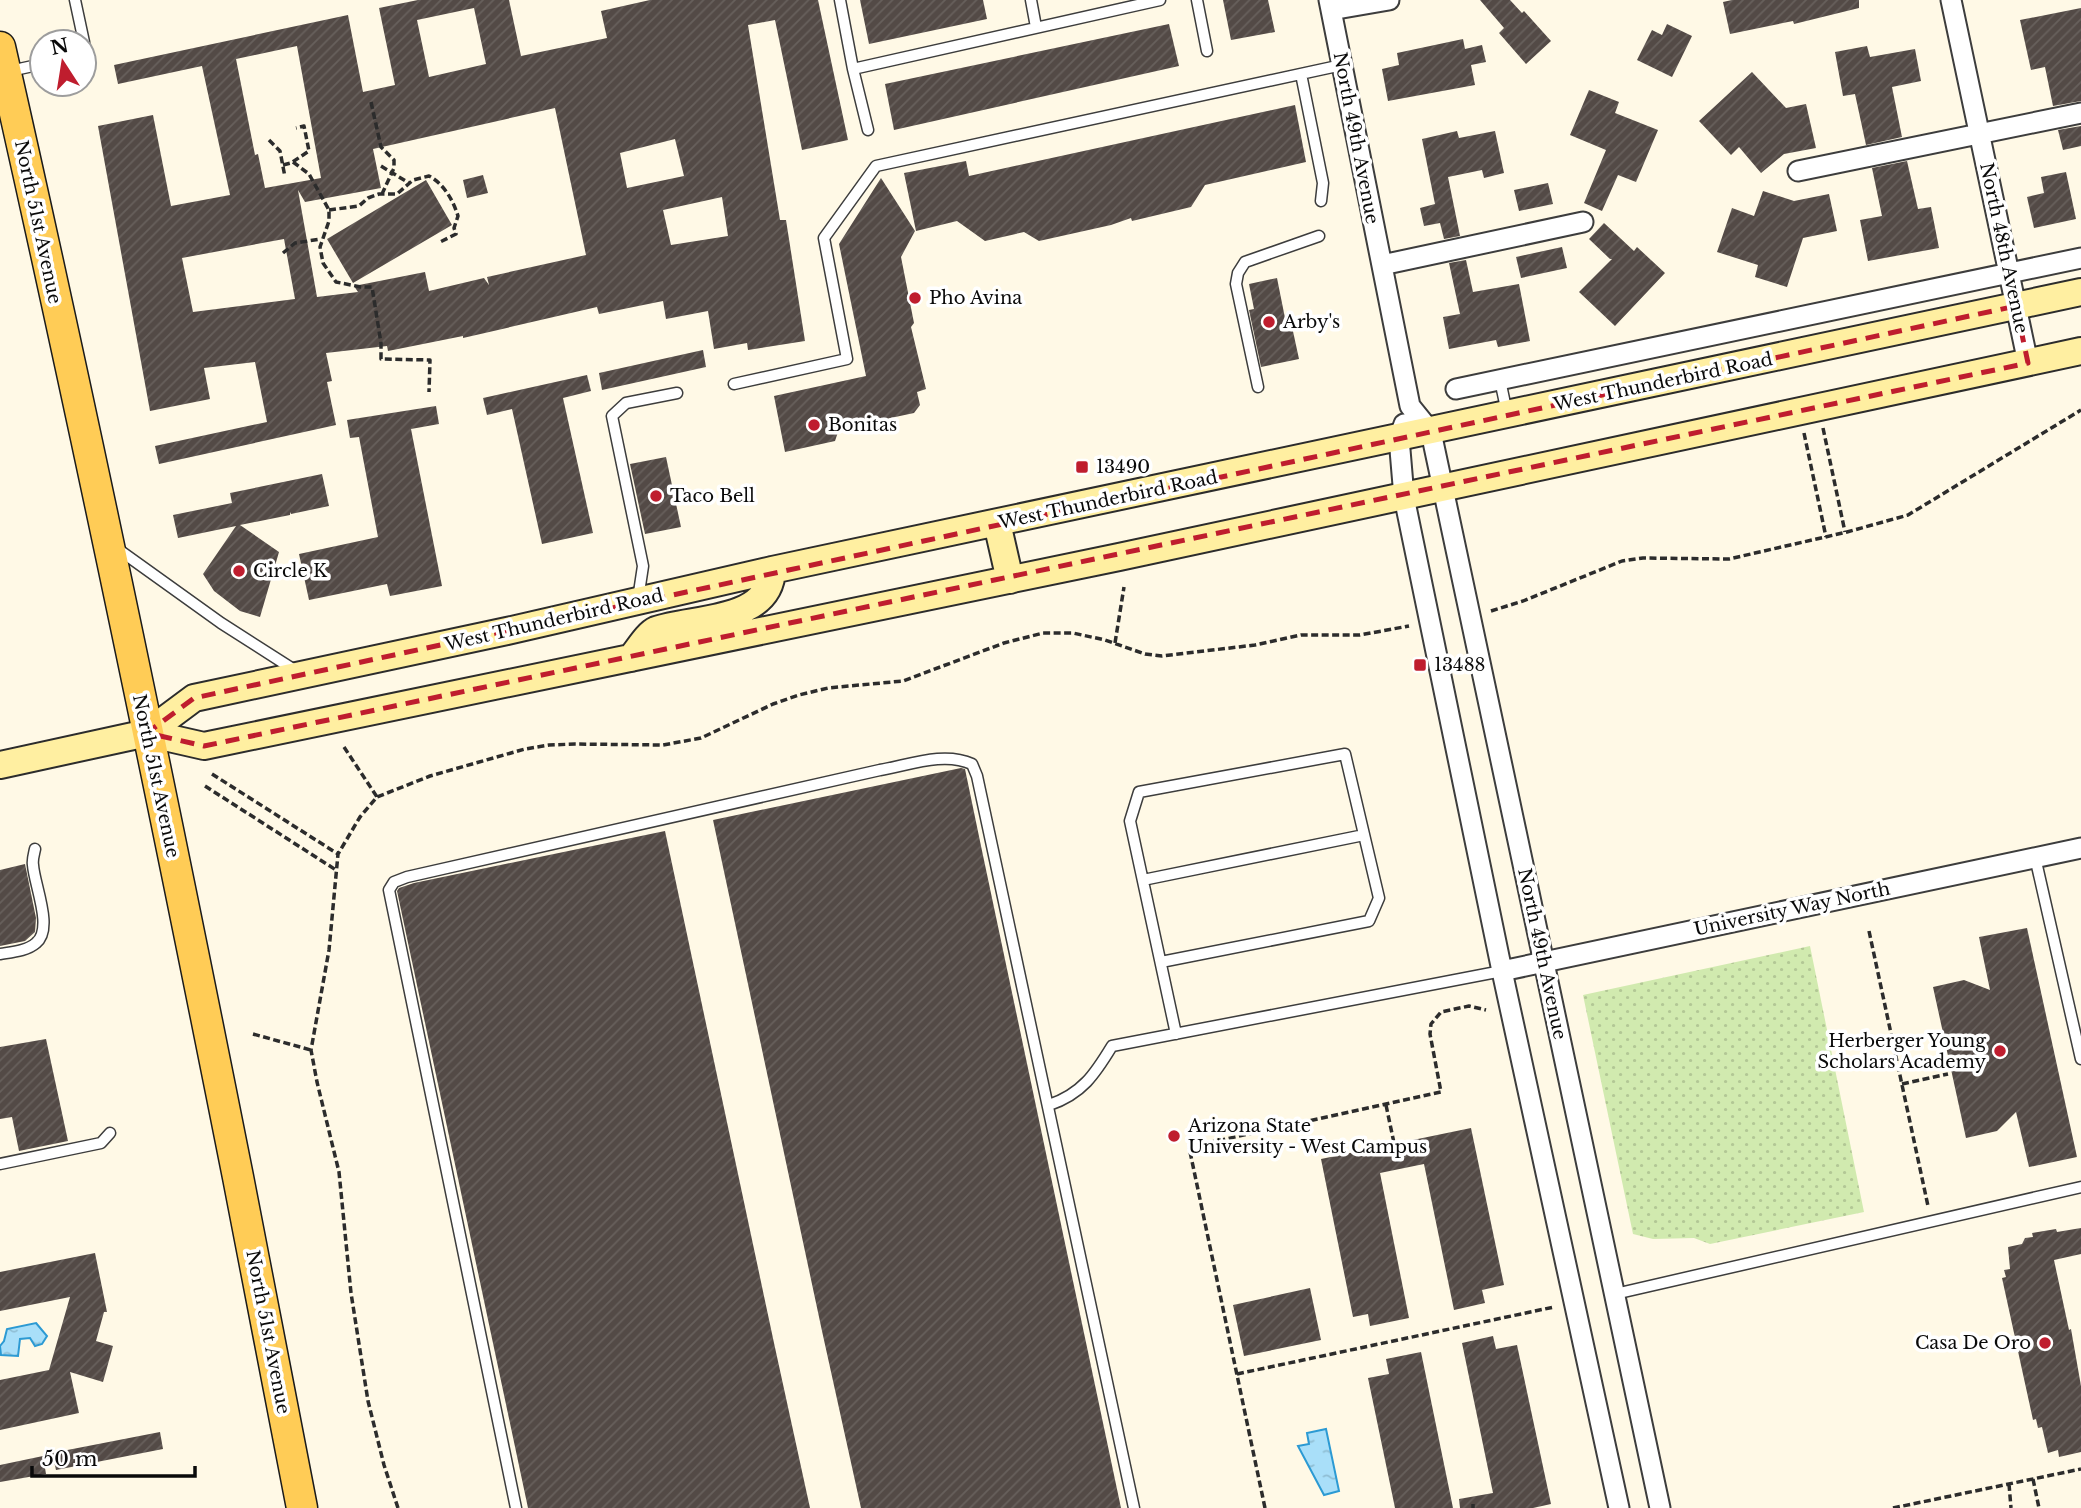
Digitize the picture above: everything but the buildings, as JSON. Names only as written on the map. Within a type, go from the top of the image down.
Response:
[{"type":"main road","name":"North 51st Avenue","points":[[3,59],[108,541],[236,1163],[302,1508]]},
{"type":"main road","name":"West Thunderbird Road","points":[[0,765],[147,733],[194,698],[772,570],[2081,292]]},
{"type":"main road","name":"West Thunderbird Road","points":[[147,733],[204,746],[1010,580],[2081,351]]},
{"type":"main road","points":[[997,523],[1010,580]]},
{"type":"main road","points":[[631,659],[653,631],[717,618],[750,606],[767,593],[772,570]]},
{"type":"street","name":"North 49th Avenue","points":[[1389,0],[1330,5],[1410,406],[1431,432],[1660,1508]]},
{"type":"street","name":"North 48th Avenue","points":[[1951,0],[2028,363]]},
{"type":"street","points":[[1798,171],[2081,113]]},
{"type":"street","points":[[1382,265],[1583,222]]},
{"type":"street","name":"West Thunderbird Road","points":[[1456,388],[2081,258]]},
{"type":"street","points":[[1410,406],[1399,438],[1404,497],[1502,971],[1619,1508]]},
{"type":"street","name":"University Way North","points":[[1502,971],[2081,848]]},
{"type":"lane","points":[[75,0],[81,28]]},
{"type":"lane","points":[[841,0],[853,69],[868,131]]},
{"type":"lane","points":[[1031,0],[1036,27]]},
{"type":"lane","points":[[853,69],[1160,0]]},
{"type":"lane","points":[[1197,0],[1207,51]]},
{"type":"lane","points":[[3,59],[28,62]]},
{"type":"lane","points":[[734,383],[847,359],[824,237],[876,166],[1342,65]]},
{"type":"lane","points":[[1301,74],[1323,183],[1321,201]]},
{"type":"lane","points":[[1258,387],[1236,284],[1238,273],[1245,262],[1319,236]]},
{"type":"lane","points":[[1500,380],[1508,415]]},
{"type":"lane","points":[[638,601],[643,565],[612,416],[626,403],[677,393]]},
{"type":"lane","points":[[108,541],[221,623],[302,675]]},
{"type":"lane","points":[[1161,962],[1369,921],[1379,898],[1345,754],[1139,792],[1130,821],[1161,962],[1177,1034]]},
{"type":"lane","points":[[516,1508],[389,890],[394,882],[407,877],[867,773],[933,760],[961,758],[972,764],[977,776],[1134,1508]]},
{"type":"lane","points":[[1143,880],[1364,835]]},
{"type":"lane","points":[[0,954],[25,949],[38,942],[43,932],[44,920],[32,863],[35,849]]},
{"type":"lane","points":[[2035,858],[2081,1059]]},
{"type":"lane","points":[[1049,1105],[1060,1101],[1093,1078],[1112,1046],[1502,971]]},
{"type":"lane","points":[[0,1164],[102,1143],[110,1133]]},
{"type":"lane","points":[[1615,1294],[2081,1187]]},
{"type":"path","points":[[371,102],[381,147],[394,160],[382,194]]},
{"type":"path","points":[[283,165],[309,151],[304,126],[296,128]]},
{"type":"path","points":[[269,139],[280,151],[285,177]]},
{"type":"path","points":[[293,162],[309,174],[329,210],[329,221],[321,239],[323,263],[336,282],[361,287],[372,286],[381,359],[430,360],[429,392]]},
{"type":"path","points":[[381,166],[409,183]]},
{"type":"path","points":[[329,210],[359,206],[368,198],[382,194],[397,194],[409,183],[429,176],[456,206],[458,216],[454,228],[456,234],[438,243]]},
{"type":"path","points":[[283,253],[295,243],[321,239]]},
{"type":"path","points":[[1482,614],[1523,601],[1622,561],[1643,558],[1730,559],[1845,533],[1908,515],[2081,410]]},
{"type":"path","points":[[1823,427],[1845,533]]},
{"type":"path","points":[[1804,431],[1826,537]]},
{"type":"path","points":[[1115,643],[1124,587]]},
{"type":"path","points":[[398,1508],[373,1424],[351,1293],[340,1172],[321,1102],[311,1050],[329,950],[338,854],[360,817],[377,797],[459,767],[549,745],[641,746],[692,740],[772,704],[799,695],[828,688],[903,681],[1004,643],[1044,633],[1073,633],[1162,656],[1255,645],[1301,635],[1360,635],[1411,625]]},
{"type":"path","points":[[344,747],[377,797]]},
{"type":"path","points":[[212,774],[338,854]]},
{"type":"path","points":[[205,786],[337,871]]},
{"type":"path","points":[[1869,931],[1931,1222]]},
{"type":"path","points":[[1265,1508],[1189,1147],[1441,1092],[1429,1029],[1441,1012],[1469,1006],[1486,1010]]},
{"type":"path","points":[[253,1034],[311,1050]]},
{"type":"path","points":[[1902,1084],[1948,1074]]},
{"type":"path","points":[[1386,1105],[1398,1162]]},
{"type":"path","points":[[1237,1374],[1545,1309]]},
{"type":"path","points":[[1893,1508],[2081,1469]]},
{"type":"path","points":[[2032,1479],[2039,1508]]},
{"type":"path","points":[[2009,1484],[2011,1508]]},
{"type":"highlighted area","points":[[2016,306],[2028,363],[204,746],[147,733],[194,698]]},
{"type":"green space","points":[[1810,946],[1864,1212],[1710,1244],[1694,1238],[1653,1239],[1633,1234],[1583,995]]},
{"type":"water","points":[[36,1323],[47,1336],[42,1344],[35,1346],[30,1338],[20,1339],[18,1356],[1,1355],[0,1346],[7,1329]]},
{"type":"water","points":[[1326,1429],[1339,1491],[1324,1495],[1298,1446],[1309,1444],[1307,1433]]},
{"type":"place","name":"Pho Avina","points":[[915,298]]},
{"type":"place","name":"Arby's","points":[[1269,322]]},
{"type":"place","name":"Bonitas","points":[[814,425]]},
{"type":"place","name":"13490","points":[[1082,467]]},
{"type":"place","name":"Taco Bell","points":[[656,496]]},
{"type":"place","name":"Circle K","points":[[239,571]]},
{"type":"place","name":"13488","points":[[1420,665]]},
{"type":"place","name":"Herberger Young Scholars Academy","points":[[2000,1051]]},
{"type":"place","name":"Arizona State University - West Campus","points":[[1174,1136]]},
{"type":"place","name":"Casa De Oro","points":[[2045,1343]]}]
